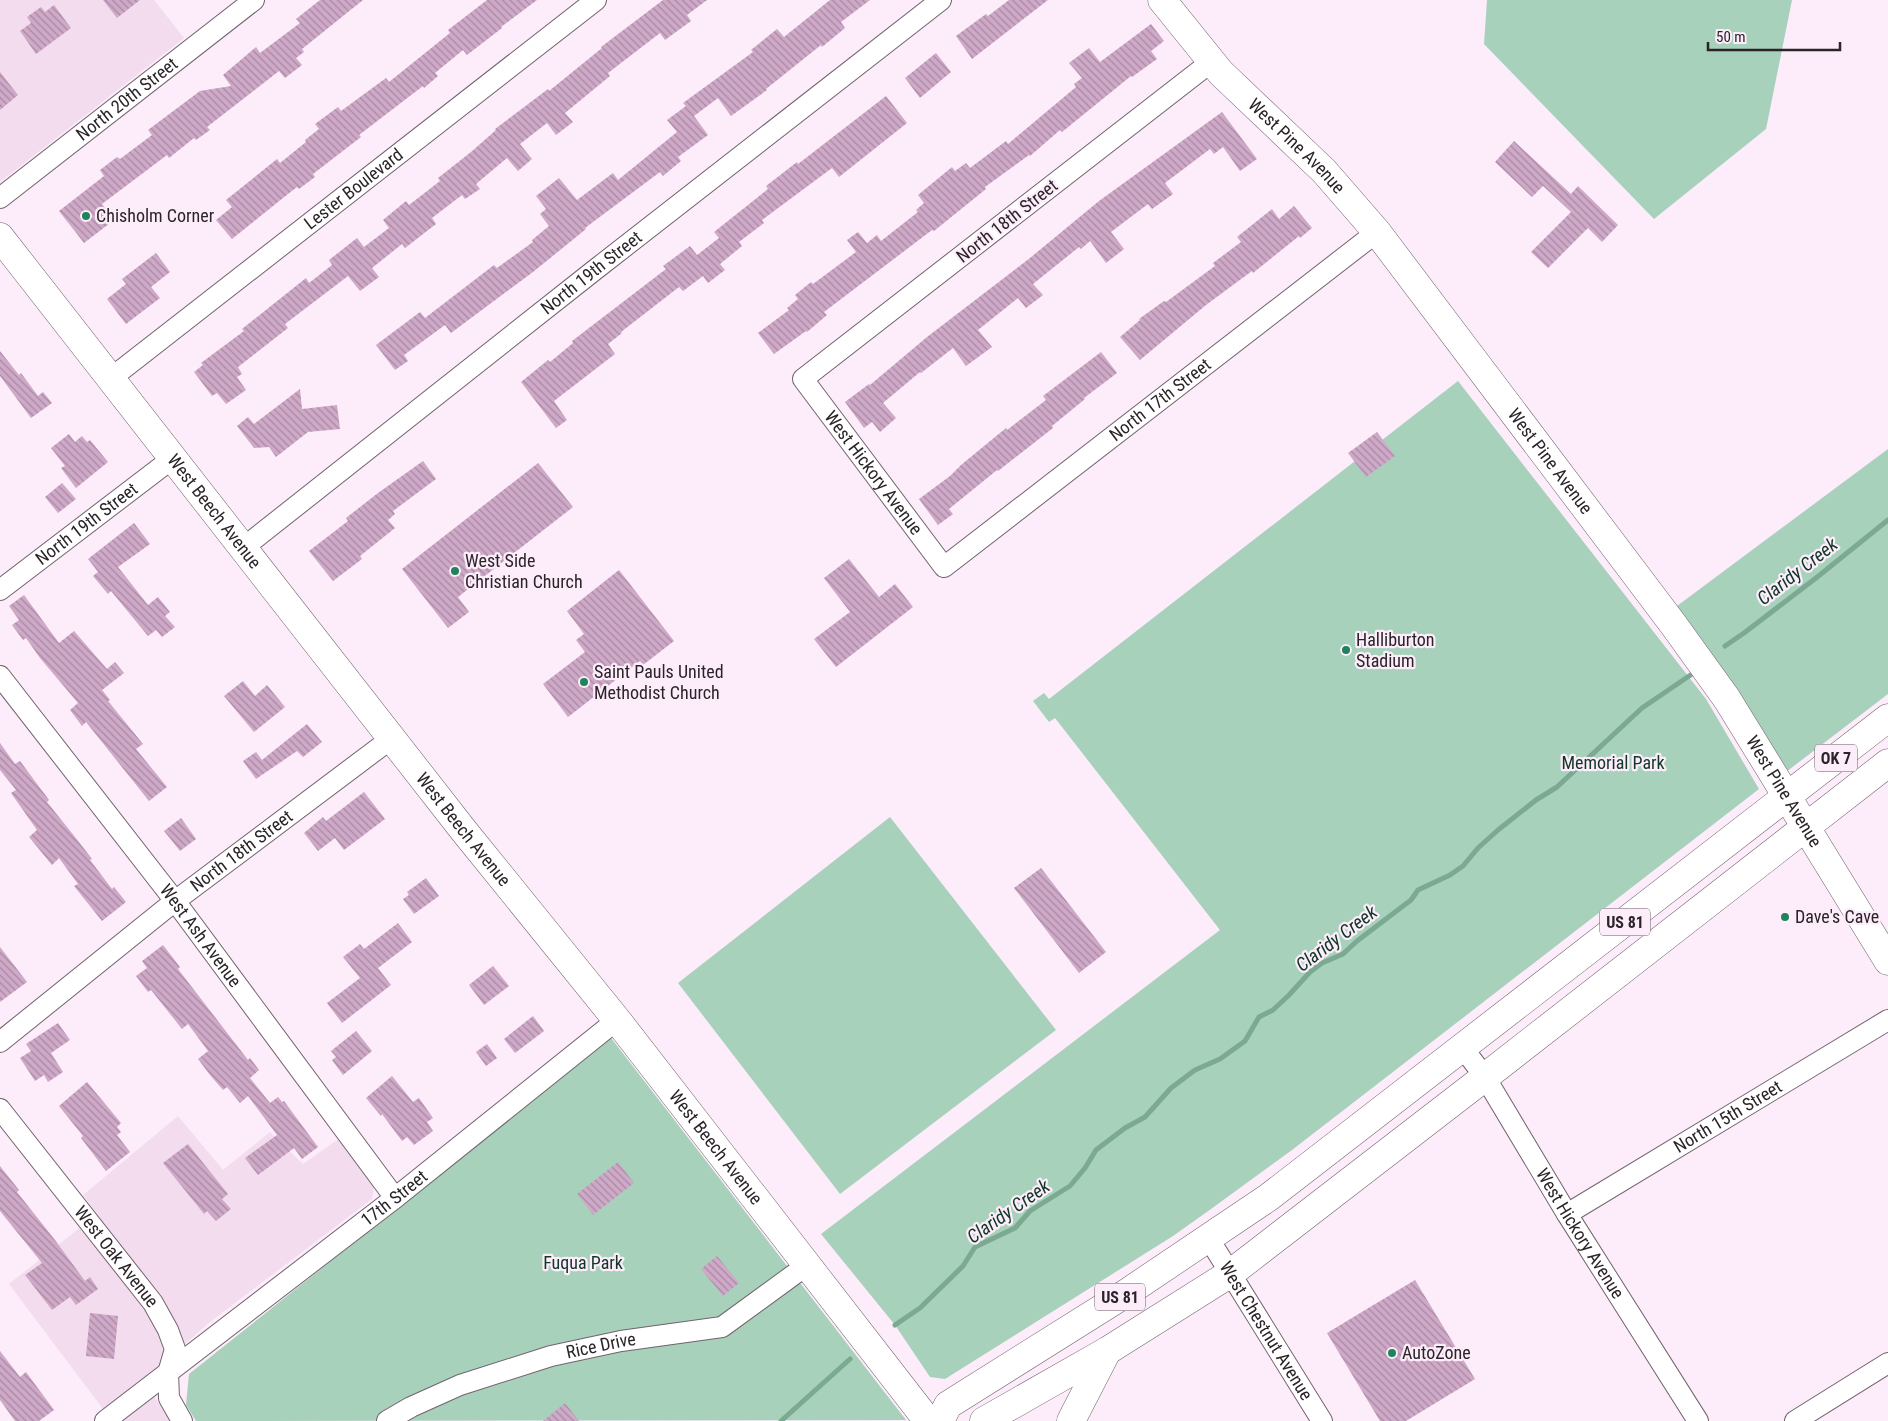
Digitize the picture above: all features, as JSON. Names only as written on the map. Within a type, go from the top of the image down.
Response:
[{"type":"main road","name":"West Pine Avenue","points":[[1162,0],[1211,62],[1263,115],[1324,171],[1377,232],[1679,632],[1727,699],[1888,961]]},
{"type":"main road","name":"West Beech Avenue","points":[[0,237],[464,831],[617,1020],[807,1265],[938,1416]]},
{"type":"main road","name":"OK 7","points":[[1787,797],[1887,719]]},
{"type":"main road","name":"US 81","points":[[984,1421],[1107,1351],[1231,1273],[1486,1077],[1888,763]]},
{"type":"main road","name":"US 81","points":[[938,1416],[1209,1239],[1299,1174],[1787,797]]},
{"type":"main road","points":[[1071,1421],[1107,1351]]},
{"type":"street","name":"North 20th Street","points":[[0,198],[254,0]]},
{"type":"street","name":"Lester Boulevard","points":[[110,379],[596,0]]},
{"type":"street","name":"North 19th Street","points":[[243,548],[941,0]]},
{"type":"street","name":"North 18th Street","points":[[804,379],[1211,62]]},
{"type":"street","name":"North 17th Street","points":[[944,567],[1377,232]]},
{"type":"street","name":"West Hickory Avenue","points":[[804,379],[944,567]]},
{"type":"street","name":"North 19th Street","points":[[0,590],[173,458]]},
{"type":"street","name":"West Ash Avenue","points":[[0,676],[175,901],[395,1198]]},
{"type":"street","name":"North 18th Street","points":[[0,1042],[175,901],[392,738]]},
{"type":"street","name":"17th Street","points":[[168,1373],[395,1198],[617,1020]]},
{"type":"street","name":"North 15th Street","points":[[1567,1214],[1888,1020]]},
{"type":"street","name":"West Hickory Avenue","points":[[1462,1047],[1486,1077],[1567,1214],[1698,1421]]},
{"type":"street","name":"West Oak Avenue","points":[[0,1109],[153,1303],[168,1330],[175,1349],[168,1373],[169,1398],[182,1421]]},
{"type":"street","name":"West Chestnut Avenue","points":[[1209,1239],[1322,1421]]},
{"type":"street","name":"Rice Drive","points":[[387,1421],[410,1407],[460,1385],[551,1356],[622,1341],[722,1327],[807,1265]]},
{"type":"street","points":[[1795,1421],[1888,1363]]},
{"type":"street","points":[[105,1421],[168,1373]]},
{"type":"shaded area","points":[[0,0],[154,0],[184,38],[0,182]]},
{"type":"shaded area","points":[[178,1116],[223,1170],[270,1132],[303,1164],[340,1138],[374,1185],[372,1199],[210,1322],[144,1380],[170,1421],[112,1421],[9,1284],[97,1214],[83,1195]]},
{"type":"green space","points":[[1487,0],[1792,0],[1766,129],[1654,219],[1484,44]]},
{"type":"green space","name":"Memorial Park","points":[[1458,381],[1706,699],[1759,789],[1292,1150],[1173,1236],[945,1379],[930,1377],[895,1325],[821,1234],[1220,930],[1055,718],[1049,722],[1033,701],[1044,693],[1049,699]]},
{"type":"green space","points":[[1888,449],[1888,694],[1786,772],[1677,606]]},
{"type":"green space","points":[[890,817],[1056,1030],[840,1194],[678,983]]},
{"type":"green space","name":"Fuqua Park","points":[[611,1038],[906,1420],[196,1421],[186,1405],[189,1374]]},
{"type":"building","points":[[103,0],[140,0],[117,18]]},
{"type":"building","points":[[320,0],[363,0],[302,49],[304,52],[296,58],[302,65],[285,78],[279,71],[207,127],[210,130],[196,140],[194,138],[169,158],[167,155],[102,204],[114,220],[84,243],[59,211],[104,176],[100,170],[117,157],[120,159],[152,135],[148,130],[200,91],[231,86],[223,75],[256,47],[260,53],[300,23],[296,19]]},
{"type":"building","points":[[487,0],[537,0],[467,55],[463,50],[435,73],[438,76],[424,88],[423,86],[359,135],[361,137],[313,174],[315,177],[299,189],[297,187],[232,239],[216,220],[232,207],[226,200],[277,159],[280,163],[306,142],[305,140],[319,129],[315,124],[338,107],[341,111],[386,78],[389,82],[450,33],[448,30]]},
{"type":"building","points":[[663,0],[707,0],[687,15],[691,21],[665,40],[660,33],[608,73],[610,76],[565,113],[573,122],[556,135],[547,123],[520,144],[532,159],[518,171],[507,158],[476,184],[480,189],[465,199],[462,195],[432,218],[436,224],[405,248],[402,244],[372,268],[379,277],[360,291],[348,276],[285,324],[288,328],[238,367],[242,374],[237,377],[246,390],[226,404],[217,393],[212,396],[194,372],[203,365],[201,363],[244,331],[242,329],[306,278],[309,283],[332,265],[329,260],[357,238],[364,247],[389,228],[383,220],[406,201],[409,205],[440,181],[438,178],[471,152],[495,129],[548,89],[549,91],[601,47]]},
{"type":"building","points":[[830,0],[870,0],[841,22],[845,28],[731,116],[718,98],[694,116],[708,135],[678,157],[681,161],[663,176],[660,172],[585,228],[533,272],[451,333],[445,325],[404,355],[408,361],[395,370],[376,345],[420,312],[425,318],[494,265],[497,268],[533,242],[532,240],[549,226],[540,214],[546,209],[536,196],[559,178],[577,200],[613,173],[618,180],[677,132],[667,120],[686,106],[683,103],[753,52],[751,50],[777,29],[784,37]]},
{"type":"building","points":[[1009,0],[1048,0],[972,59],[956,36]]},
{"type":"building","points":[[54,5],[71,28],[36,54],[20,31],[31,23],[27,17],[41,7],[45,12]]},
{"type":"building","points":[[1151,24],[1164,41],[1151,51],[1157,59],[1131,76],[1062,132],[1060,130],[1030,156],[985,187],[986,189],[934,231],[932,230],[824,312],[827,315],[807,332],[774,354],[758,333],[789,310],[787,308],[798,299],[795,295],[856,252],[847,240],[858,232],[867,243],[877,235],[881,241],[918,212],[916,210],[924,203],[918,195],[952,167],[955,171],[966,163],[970,168],[1006,141],[1008,144],[1076,87],[1074,84],[1082,78],[1069,63],[1089,48],[1100,62]]},
{"type":"building","points":[[936,53],[951,72],[920,98],[905,78]]},
{"type":"building","points":[[0,72],[18,95],[0,110]]},
{"type":"building","points":[[886,96],[907,123],[839,177],[832,168],[762,220],[764,223],[739,242],[742,246],[720,264],[725,270],[708,283],[703,276],[683,291],[679,287],[621,332],[608,344],[615,354],[554,401],[567,420],[556,428],[521,382],[548,360],[550,362],[573,343],[572,341],[666,269],[663,266],[690,246],[697,255],[719,238],[714,232],[768,189],[766,186],[797,162],[798,164]]},
{"type":"building","points":[[1222,112],[1257,159],[1240,171],[1223,147],[1214,154],[1210,149],[1165,183],[1173,194],[1152,209],[1148,204],[1111,232],[1124,249],[1106,263],[1090,241],[1081,249],[1079,247],[1033,284],[1043,295],[1026,308],[1018,298],[978,330],[992,347],[966,366],[953,348],[920,372],[883,403],[896,418],[880,432],[872,422],[864,428],[845,402],[870,385],[927,337],[1030,258],[1099,201]]},
{"type":"building","points":[[1514,141],[1571,194],[1578,186],[1618,225],[1602,242],[1588,228],[1548,268],[1531,252],[1571,212],[1543,186],[1532,197],[1495,162]]},
{"type":"building","points":[[1294,206],[1312,228],[1300,238],[1299,236],[1253,273],[1252,271],[1206,305],[1140,360],[1120,337],[1139,319],[1164,301],[1166,302],[1215,266],[1213,263],[1241,242],[1237,237],[1272,209],[1279,219]]},
{"type":"building","points":[[156,253],[170,272],[151,287],[160,298],[126,324],[107,299],[126,284],[122,279]]},
{"type":"building","points":[[0,351],[19,375],[21,373],[38,396],[43,392],[52,403],[31,418],[0,376]]},
{"type":"building","points":[[1101,352],[1117,373],[1084,398],[1052,426],[1053,428],[949,509],[953,514],[938,525],[919,499],[950,476],[1006,428],[1007,430],[1046,400],[1043,396]]},
{"type":"building","points":[[300,389],[302,409],[337,405],[340,429],[308,432],[276,457],[269,447],[254,448],[237,426],[248,417],[254,424]]},
{"type":"building","points":[[1377,432],[1395,456],[1366,477],[1348,453]]},
{"type":"building","points":[[69,434],[75,442],[82,436],[87,442],[90,440],[108,462],[76,488],[61,468],[65,466],[51,448]]},
{"type":"building","points":[[423,461],[436,479],[393,511],[395,514],[388,520],[395,528],[360,556],[362,559],[333,581],[309,551],[348,521],[346,518]]},
{"type":"building","name":"West Side Christian Church","points":[[538,463],[573,507],[458,597],[469,612],[448,628],[402,569]]},
{"type":"building","points":[[62,483],[76,499],[58,513],[45,497]]},
{"type":"building","points":[[134,523],[150,544],[118,567],[148,605],[158,597],[170,612],[165,616],[175,627],[162,637],[156,630],[148,636],[111,591],[108,594],[93,576],[98,572],[88,559]]},
{"type":"building","points":[[849,559],[879,597],[895,584],[913,607],[836,667],[814,639],[850,612],[824,578]]},
{"type":"building","points":[[619,570],[674,641],[643,665],[640,661],[568,717],[543,684],[585,652],[576,640],[584,634],[567,611]]},
{"type":"building","points":[[24,595],[59,643],[74,631],[107,669],[115,662],[124,673],[102,690],[110,700],[108,701],[143,744],[136,749],[167,787],[149,801],[86,722],[82,726],[70,710],[78,703],[40,658],[26,638],[23,640],[12,625],[19,620],[9,606]]},
{"type":"building","points":[[243,681],[255,696],[267,685],[285,707],[254,732],[224,696]]},
{"type":"building","points":[[307,724],[322,742],[303,757],[297,751],[256,779],[243,761],[256,752],[262,760]]},
{"type":"building","points":[[0,743],[15,764],[20,761],[49,800],[47,802],[92,859],[90,860],[112,889],[114,887],[126,902],[102,921],[74,886],[78,884],[59,858],[52,865],[29,837],[37,830],[11,793],[16,790],[0,770]]},
{"type":"building","points":[[364,792],[385,819],[344,850],[335,838],[318,851],[304,833],[323,817],[326,821]]},
{"type":"building","points":[[181,818],[196,839],[180,851],[164,831]]},
{"type":"building","points":[[1041,868],[1106,952],[1079,973],[1014,888]]},
{"type":"building","points":[[426,878],[439,896],[414,914],[403,899],[409,895],[407,892]]},
{"type":"building","points":[[398,923],[412,942],[378,968],[391,985],[342,1023],[327,1003],[360,978],[343,957],[360,944],[364,949]]},
{"type":"building","points":[[163,945],[180,967],[178,969],[248,1060],[250,1058],[259,1070],[250,1078],[270,1103],[278,1097],[282,1102],[284,1101],[318,1147],[302,1159],[294,1148],[258,1175],[245,1158],[277,1135],[248,1096],[240,1103],[227,1087],[223,1090],[198,1059],[208,1051],[188,1024],[182,1029],[151,990],[148,992],[136,976],[147,968],[142,961]]},
{"type":"building","points":[[0,947],[27,982],[0,1002]]},
{"type":"building","points":[[493,966],[509,986],[484,1005],[469,985]]},
{"type":"building","points":[[533,1016],[544,1031],[515,1053],[504,1039]]},
{"type":"building","points":[[58,1023],[70,1040],[51,1053],[63,1072],[48,1082],[44,1075],[35,1081],[20,1058],[31,1051],[26,1044]]},
{"type":"building","points":[[356,1031],[372,1051],[343,1075],[332,1060],[336,1057],[331,1051]]},
{"type":"building","points":[[487,1044],[497,1058],[486,1066],[476,1052]]},
{"type":"building","points":[[392,1076],[413,1102],[419,1098],[433,1118],[427,1122],[433,1131],[414,1145],[407,1137],[402,1141],[382,1114],[381,1116],[366,1098]]},
{"type":"building","points":[[87,1082],[121,1123],[117,1127],[121,1132],[117,1135],[130,1152],[106,1171],[81,1138],[83,1136],[59,1106]]},
{"type":"building","points":[[188,1144],[228,1194],[222,1199],[231,1209],[216,1221],[207,1211],[204,1214],[163,1163]]},
{"type":"building","points":[[618,1162],[634,1183],[593,1215],[577,1194]]},
{"type":"building","points":[[0,1166],[19,1190],[17,1192],[85,1281],[90,1277],[98,1289],[76,1305],[70,1297],[52,1310],[25,1275],[42,1263],[0,1211]]},
{"type":"building","points":[[717,1256],[739,1283],[723,1296],[701,1269]]},
{"type":"building","points":[[1415,1280],[1475,1379],[1406,1421],[1380,1421],[1327,1333]]},
{"type":"building","points":[[90,1313],[118,1316],[114,1359],[86,1356]]},
{"type":"building","points":[[0,1351],[20,1377],[26,1372],[54,1410],[39,1421],[15,1421],[0,1400]]},
{"type":"building","points":[[565,1403],[579,1421],[543,1421]]},
{"type":"waterway","name":"Claridy Creek","points":[[1725,646],[1816,578],[1888,520]]},
{"type":"waterway","name":"Claridy Creek","points":[[895,1325],[920,1308],[963,1266],[975,1247],[1015,1228],[1030,1211],[1070,1186],[1085,1168],[1096,1150],[1125,1128],[1145,1117],[1171,1088],[1195,1070],[1220,1059],[1245,1041],[1259,1017],[1273,1010],[1310,972],[1322,963],[1343,954],[1411,900],[1418,890],[1450,875],[1463,866],[1478,848],[1498,830],[1536,800],[1557,787],[1642,708],[1692,674]]},
{"type":"waterway","name":"Claridy Creek","points":[[781,1421],[850,1359]]},
{"type":"place","name":"Chisholm Corner","points":[[86,216]]},
{"type":"place","name":"West Side Christian Church","points":[[455,571]]},
{"type":"place","name":"Halliburton Stadium","points":[[1346,650]]},
{"type":"place","name":"Saint Pauls United Methodist Church","points":[[584,682]]},
{"type":"place","name":"Dave's Cave","points":[[1785,917]]},
{"type":"place","name":"AutoZone","points":[[1392,1353]]}]
